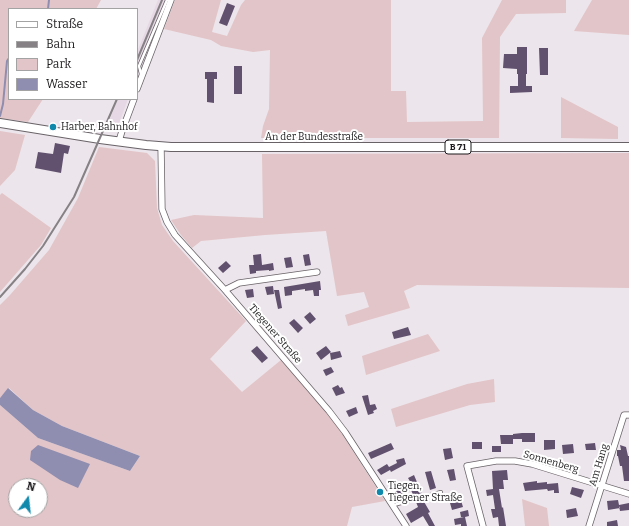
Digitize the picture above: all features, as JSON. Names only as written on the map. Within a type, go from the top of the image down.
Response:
[{"type":"main road","name":"An der Bundesstraße","points":[[3,123],[119,142],[161,146],[629,147]]},
{"type":"street","points":[[138,87],[171,0]]},
{"type":"street","points":[[119,142],[134,100]]},
{"type":"street","name":"Tiegener Straße","points":[[161,146],[162,209],[167,222],[175,235],[225,290],[346,432],[406,526]]},
{"type":"street","points":[[225,290],[239,283],[317,272]]},
{"type":"street","name":"Am Hang","points":[[589,526],[624,415],[629,415]]},
{"type":"street","name":"Sonnenberg","points":[[483,526],[467,466],[496,461],[515,461],[532,464],[629,494]]},
{"type":"lane","points":[[142,77],[140,66],[167,0]]},
{"type":"lane","points":[[393,506],[441,492]]},
{"type":"shaded area","points":[[158,0],[166,0],[138,73],[138,50]]},
{"type":"shaded area","points":[[118,100],[128,100],[118,126],[105,130]]},
{"type":"green space","points":[[0,0],[101,0],[97,8],[8,8],[8,100],[42,100],[28,122],[0,118]]},
{"type":"green space","points":[[175,0],[221,0],[212,32],[227,36],[241,5],[245,0],[391,0],[391,91],[406,91],[407,122],[483,121],[482,38],[502,0],[566,0],[566,13],[516,14],[500,37],[499,138],[261,138],[263,126],[269,109],[270,50],[253,52],[221,46],[211,40],[164,29]]},
{"type":"green space","points":[[592,0],[629,0],[629,35],[574,31]]},
{"type":"green space","points":[[561,97],[618,127],[618,139],[561,138]]},
{"type":"green space","points":[[0,131],[25,135],[15,170],[0,186]]},
{"type":"green space","points":[[99,147],[147,153],[155,161],[157,208],[162,225],[173,241],[246,321],[210,359],[242,392],[281,360],[335,423],[385,501],[352,507],[347,526],[0,526],[0,405],[38,438],[130,471],[140,456],[62,426],[33,410],[9,388],[0,398],[0,305],[49,250],[78,198]]},
{"type":"green space","points":[[629,153],[629,288],[417,285],[404,291],[410,308],[348,326],[345,315],[369,307],[364,292],[337,296],[326,231],[201,241],[192,248],[171,220],[194,215],[263,218],[262,154]]},
{"type":"green space","points":[[2,193],[51,228],[41,245],[0,292],[0,195]]},
{"type":"green space","points":[[428,334],[440,351],[366,375],[362,356]]},
{"type":"green space","points":[[494,379],[495,402],[470,405],[396,427],[391,409],[467,384]]},
{"type":"green space","points":[[522,499],[547,508],[549,526],[525,526]]},
{"type":"water","points":[[8,388],[33,410],[62,426],[140,456],[130,471],[38,438],[0,405],[0,398]]},
{"type":"water","points":[[38,445],[90,464],[78,488],[60,480],[30,460],[31,451]]},
{"type":"building","points":[[227,3],[235,6],[227,26],[219,23]]},
{"type":"building","points":[[517,47],[527,47],[526,86],[532,86],[532,92],[510,93],[510,86],[518,86],[518,74],[517,69],[503,68],[504,54],[517,54]]},
{"type":"building","points":[[539,48],[548,48],[548,75],[540,75]]},
{"type":"building","points":[[234,66],[242,66],[242,94],[234,94]]},
{"type":"building","points":[[205,72],[217,72],[217,79],[214,79],[214,103],[207,102],[207,79],[205,79]]},
{"type":"building","points":[[55,143],[70,146],[68,154],[64,153],[61,173],[35,168],[38,152],[53,154]]},
{"type":"building","points":[[261,254],[262,265],[273,263],[274,270],[256,271],[256,273],[250,274],[249,265],[254,265],[253,255]]},
{"type":"building","points":[[309,254],[311,265],[305,266],[303,255]]},
{"type":"building","points":[[291,257],[293,267],[286,268],[284,258]]},
{"type":"building","points":[[226,261],[231,266],[223,273],[218,268]]},
{"type":"building","points":[[320,281],[321,290],[319,290],[319,296],[314,296],[313,290],[305,291],[305,289],[292,291],[292,295],[285,296],[284,287]]},
{"type":"building","points":[[273,286],[274,294],[267,295],[265,287]]},
{"type":"building","points":[[253,289],[254,297],[247,298],[245,290]]},
{"type":"building","points":[[274,290],[279,290],[282,308],[278,309]]},
{"type":"building","points":[[310,312],[316,319],[310,324],[304,317]]},
{"type":"building","points":[[294,319],[303,328],[298,333],[289,323]]},
{"type":"building","points":[[408,327],[411,335],[394,339],[392,332]]},
{"type":"building","points":[[257,346],[268,358],[262,363],[251,351]]},
{"type":"building","points":[[326,346],[331,352],[321,360],[316,353]]},
{"type":"building","points":[[340,351],[342,357],[331,360],[330,353]]},
{"type":"building","points":[[331,367],[334,372],[326,376],[323,370]]},
{"type":"building","points":[[338,385],[340,388],[342,387],[345,393],[336,396],[332,388]]},
{"type":"building","points":[[368,395],[370,405],[375,404],[377,409],[373,411],[374,413],[368,415],[362,396]]},
{"type":"building","points":[[356,407],[358,413],[349,417],[346,411]]},
{"type":"building","points":[[535,433],[535,442],[522,442],[522,439],[513,439],[513,434]]},
{"type":"building","points":[[500,435],[513,435],[513,444],[501,444]]},
{"type":"building","points":[[544,440],[555,440],[555,449],[544,450]]},
{"type":"building","points":[[472,442],[482,442],[482,449],[472,449]]},
{"type":"building","points":[[391,443],[394,449],[371,459],[368,453]]},
{"type":"building","points":[[595,443],[596,450],[586,450],[585,444]]},
{"type":"building","points":[[573,444],[574,453],[563,454],[562,445]]},
{"type":"building","points":[[620,445],[626,447],[629,456],[629,481],[624,481],[622,466],[620,466],[617,456],[617,450],[621,450]]},
{"type":"building","points":[[492,446],[501,446],[501,452],[492,452]]},
{"type":"building","points":[[451,448],[453,458],[445,460],[443,449]]},
{"type":"building","points":[[404,458],[406,464],[391,472],[390,470],[381,475],[377,470],[387,464],[389,467],[397,463],[396,460]]},
{"type":"building","points":[[454,469],[456,480],[450,481],[447,470]]},
{"type":"building","points":[[507,470],[508,480],[503,480],[504,489],[499,489],[506,526],[499,526],[498,517],[493,518],[491,509],[495,509],[493,495],[487,496],[486,490],[493,489],[492,471]]},
{"type":"building","points":[[431,471],[436,488],[430,490],[425,472]]},
{"type":"building","points":[[414,475],[422,494],[414,497],[411,490],[395,499],[392,493],[400,488],[401,490],[410,485],[409,484],[411,483],[408,478]]},
{"type":"building","points":[[537,481],[537,483],[547,482],[547,484],[558,483],[559,493],[554,493],[554,490],[548,491],[547,489],[525,491],[523,483]]},
{"type":"building","points":[[572,487],[584,490],[581,498],[570,494]]},
{"type":"building","points":[[459,494],[463,507],[452,510],[450,503],[453,503],[451,496]]},
{"type":"building","points":[[423,500],[430,512],[428,513],[435,526],[429,526],[423,516],[411,523],[406,514],[418,507],[416,502]]},
{"type":"building","points":[[618,500],[619,505],[629,503],[629,510],[620,511],[619,508],[608,510],[607,501]]},
{"type":"building","points":[[576,508],[578,516],[567,518],[566,510]]},
{"type":"building","points":[[468,510],[469,516],[465,517],[467,526],[461,526],[461,524],[455,525],[454,519],[464,517],[461,517],[460,512]]},
{"type":"building","points":[[617,520],[618,526],[607,526],[607,522]]},
{"type":"waterway","points":[[48,8],[49,0]]},
{"type":"waterway","points":[[0,116],[3,104],[8,60]]},
{"type":"railway","points":[[138,58],[162,0]]},
{"type":"railway","points":[[0,297],[43,246],[74,197],[117,100]]},
{"type":"place","name":"Harber, Bahnhof","points":[[53,127]]},
{"type":"place","name":"Tiegen, Tiegener Straße","points":[[380,492]]}]
